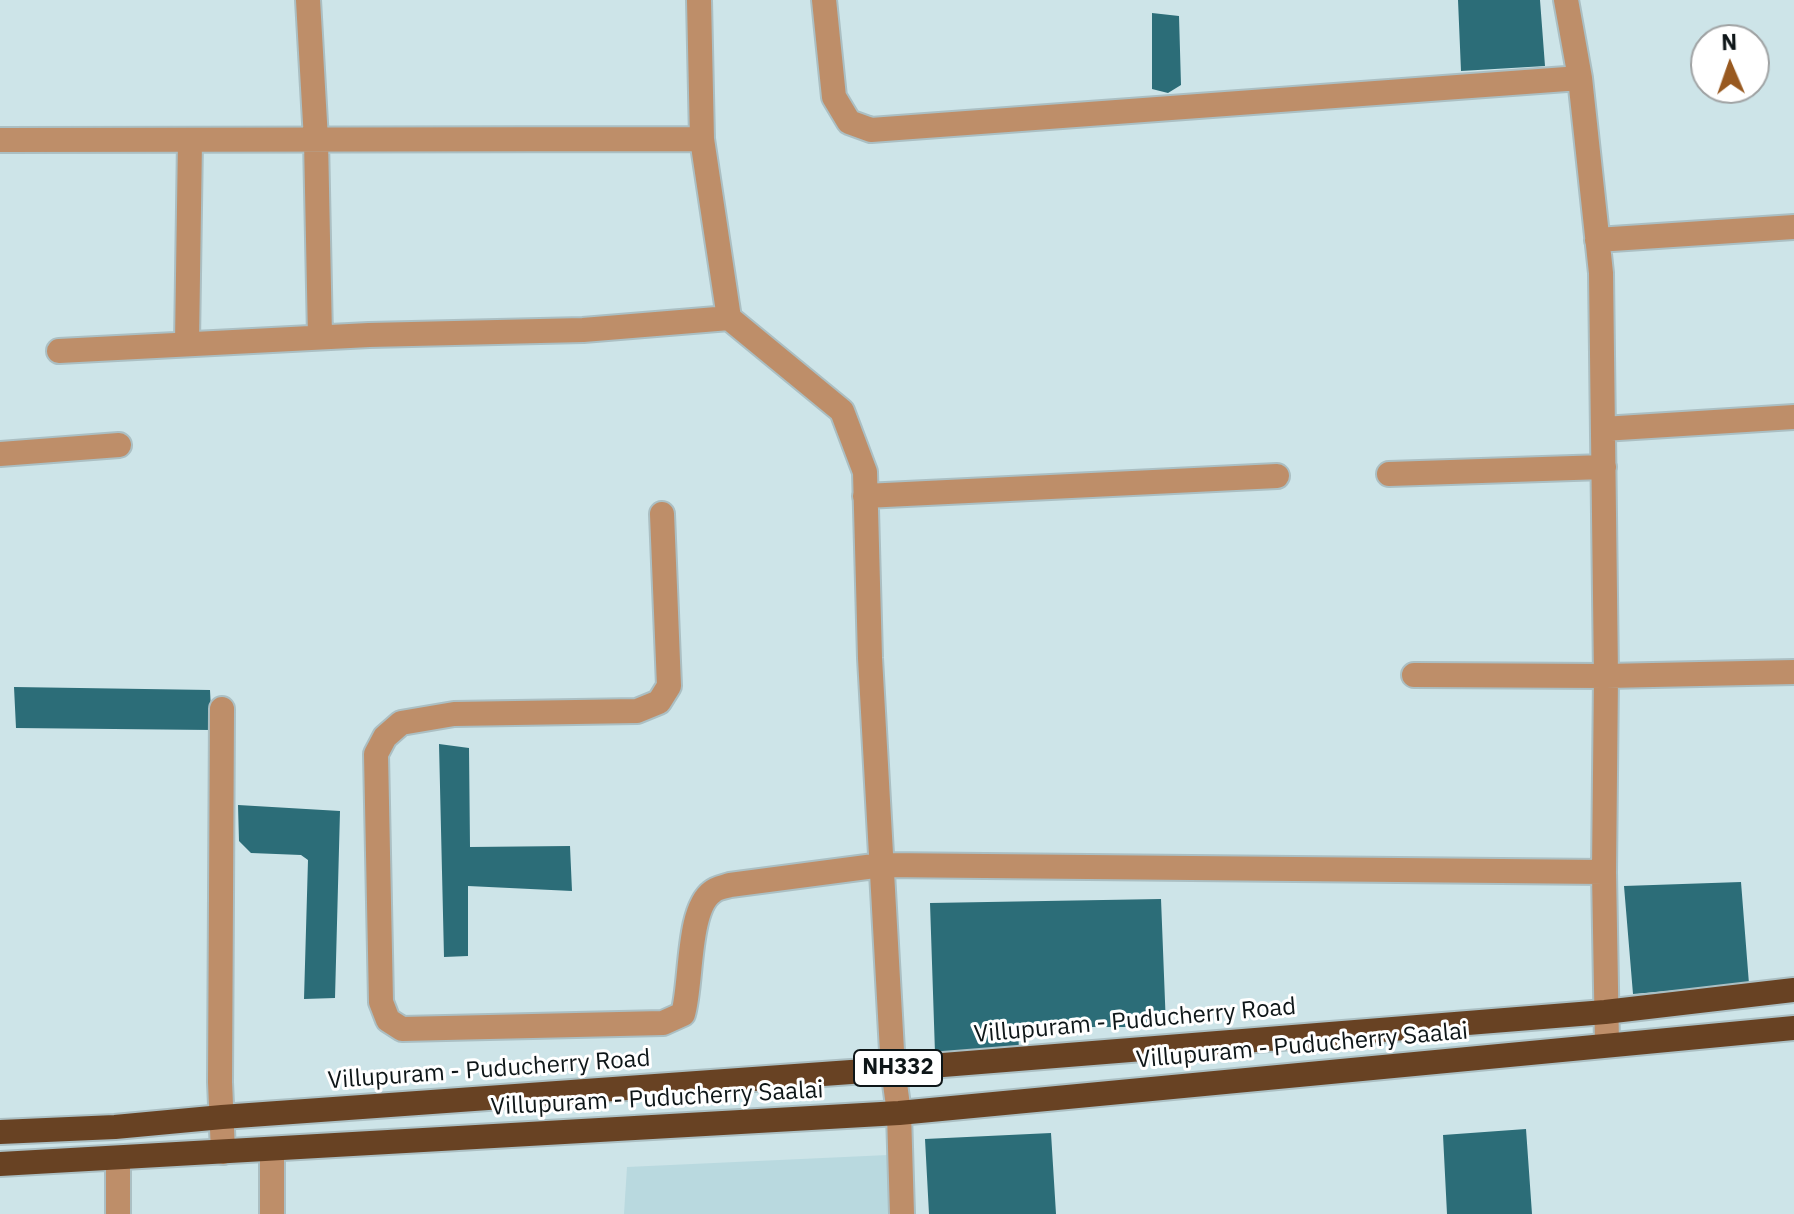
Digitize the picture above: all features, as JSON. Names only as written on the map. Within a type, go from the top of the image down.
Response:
[{"type":"highway","name":"Villupuram - Puducherry Road","points":[[0,1132],[115,1127],[893,1069],[1605,1012],[1794,990]]},
{"type":"highway","name":"Villupuram - Puducherry Saalai","points":[[0,1164],[899,1113],[1794,1028]]},
{"type":"street","points":[[308,0],[316,140],[320,337]]},
{"type":"street","points":[[699,0],[702,139],[729,318],[842,411],[865,472],[870,658],[893,1069],[899,1113],[902,1214]]},
{"type":"street","points":[[824,0],[834,97],[849,122],[871,130],[1580,78]]},
{"type":"street","points":[[1566,0],[1580,78],[1601,273],[1607,1045]]},
{"type":"street","points":[[0,140],[702,139]]},
{"type":"street","points":[[187,343],[190,140]]},
{"type":"street","points":[[1597,240],[1794,227]]},
{"type":"street","points":[[59,351],[320,337],[583,330],[729,318]]},
{"type":"street","points":[[1603,429],[1794,417]]},
{"type":"street","points":[[0,454],[119,445]]},
{"type":"street","points":[[1389,474],[1604,467]]},
{"type":"street","points":[[865,496],[1277,476]]},
{"type":"street","points":[[662,514],[669,686],[659,702],[637,711],[454,714],[401,723],[385,737],[376,754],[381,1002],[388,1020],[402,1029],[663,1023],[683,1014],[700,908],[712,891],[730,885],[882,865],[1604,872]]},
{"type":"street","points":[[1414,675],[1606,676],[1794,672]]},
{"type":"street","points":[[222,709],[220,1082],[223,1152]]},
{"type":"street","points":[[272,1150],[272,1214]]},
{"type":"street","points":[[118,1159],[118,1214]]},
{"type":"shaded area","points":[[888,1155],[890,1214],[624,1214],[627,1167]]},
{"type":"building","points":[[1458,0],[1540,0],[1545,66],[1461,71]]},
{"type":"building","points":[[1152,13],[1179,16],[1181,85],[1168,93],[1152,89]]},
{"type":"building","points":[[14,687],[210,690],[212,730],[16,728]]},
{"type":"building","points":[[439,744],[469,748],[470,847],[570,846],[572,891],[468,886],[468,956],[444,957]]},
{"type":"building","points":[[238,805],[340,811],[335,998],[304,999],[308,860],[301,855],[251,853],[239,841]]},
{"type":"building","points":[[1741,882],[1749,984],[1633,994],[1624,886]]},
{"type":"building","points":[[1161,899],[1166,1027],[1018,1027],[1019,1051],[935,1053],[930,903]]},
{"type":"building","points":[[1526,1129],[1532,1214],[1447,1214],[1443,1135]]},
{"type":"building","points":[[1051,1133],[1056,1214],[929,1214],[925,1139]]}]
